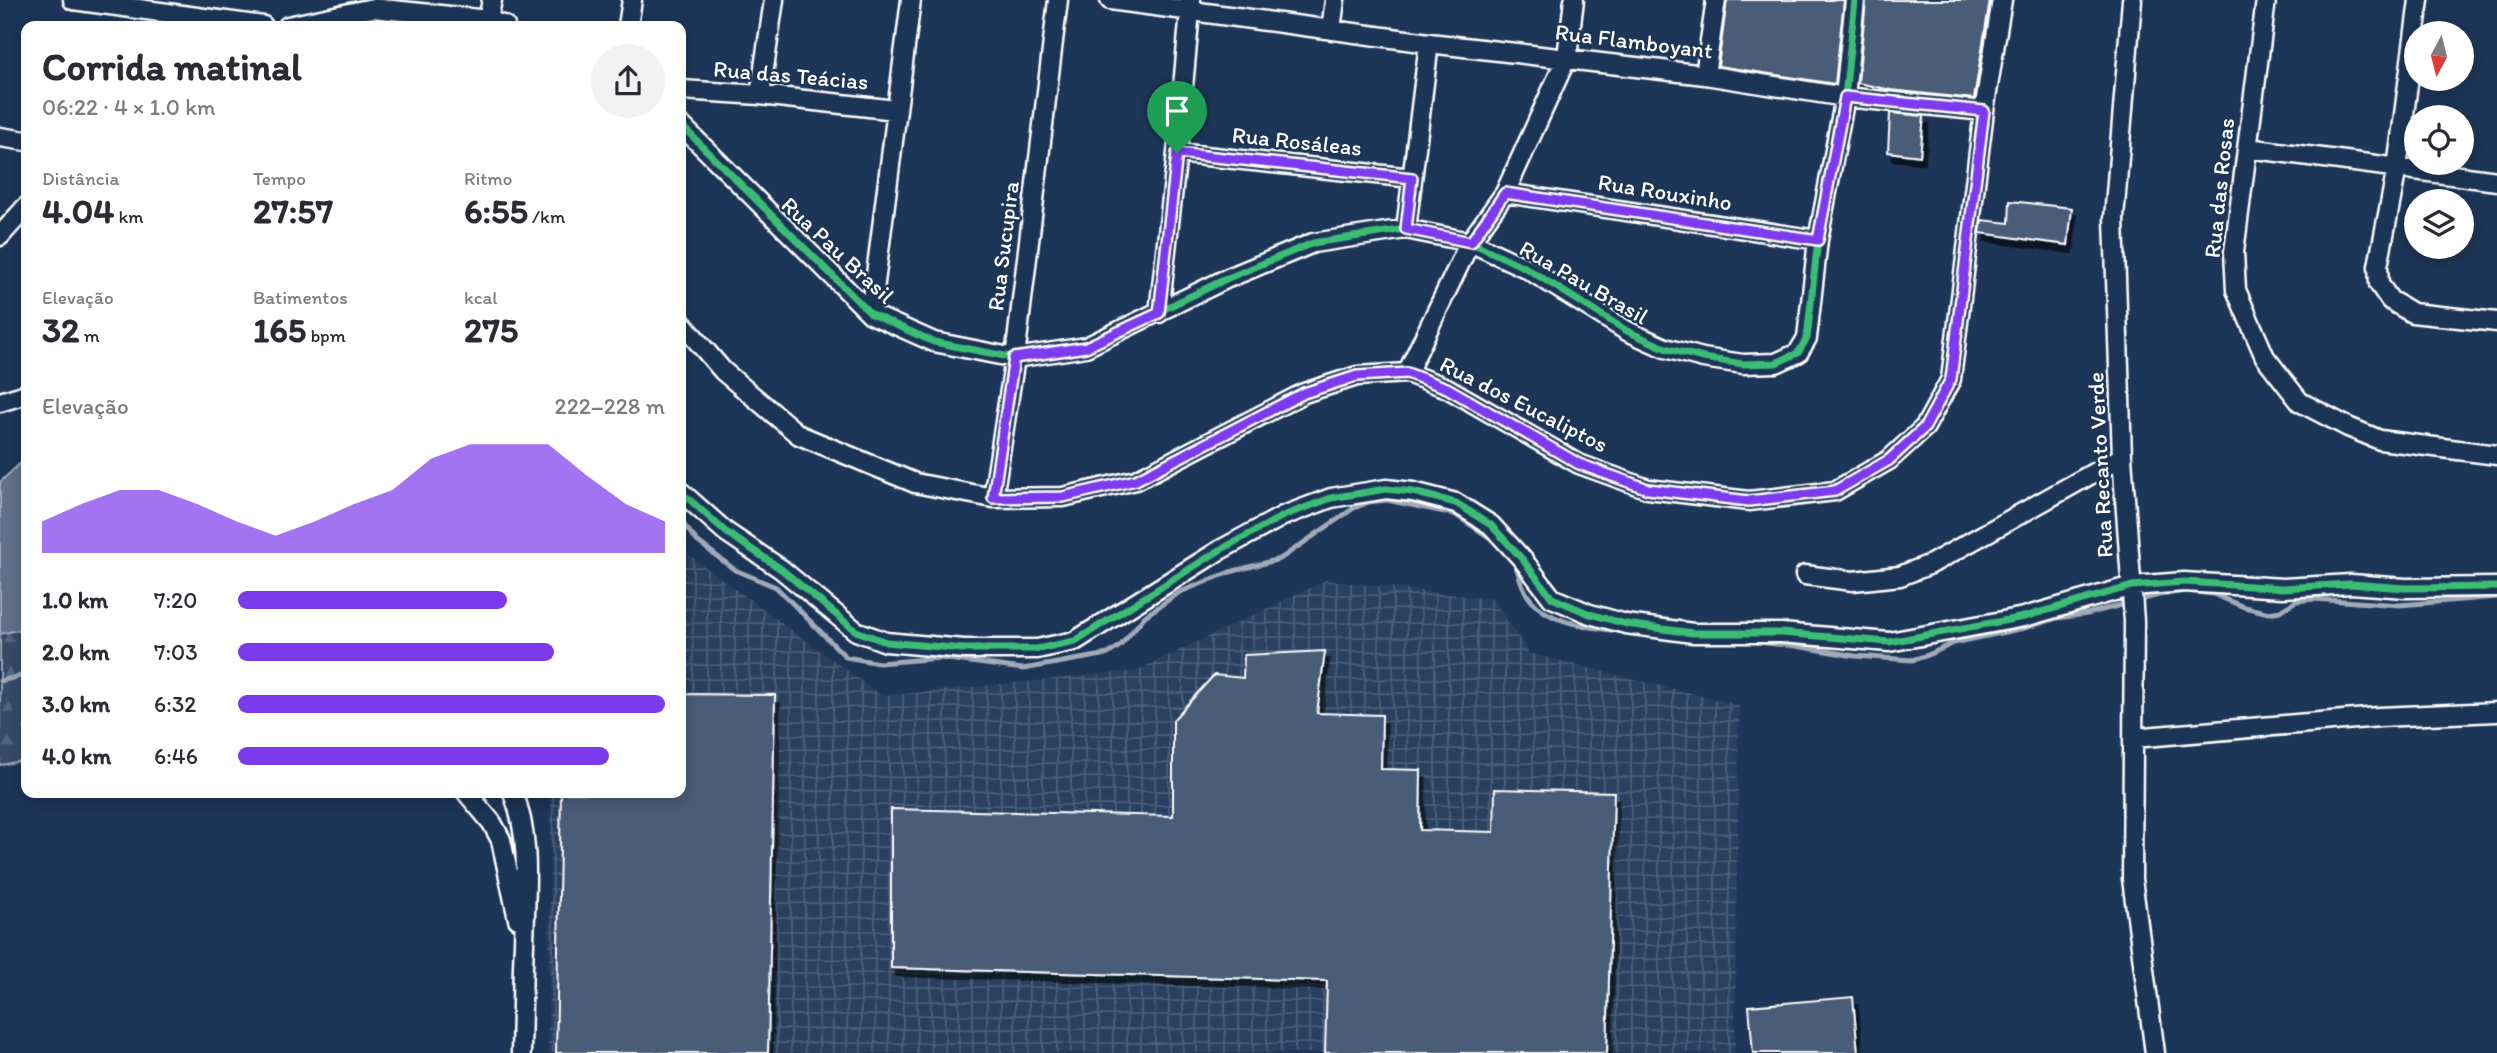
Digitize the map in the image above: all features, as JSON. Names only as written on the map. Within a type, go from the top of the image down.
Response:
[{"type":"street","points":[[76,0],[226,21]]},
{"type":"street","points":[[492,0],[497,21]]},
{"type":"street","points":[[629,21],[632,0]]},
{"type":"street","points":[[760,95],[774,0]]},
{"type":"street","points":[[871,314],[911,0]]},
{"type":"street","name":"Rua Sucupira","points":[[993,498],[1014,358],[1058,0]]},
{"type":"street","name":"Rua Flamboyant","points":[[1110,0],[1190,5],[1429,43],[1706,75],[1845,97],[1984,111]]},
{"type":"street","points":[[1331,29],[1335,0]]},
{"type":"street","points":[[1407,373],[1471,242],[1505,193],[1567,57],[1574,0]]},
{"type":"street","points":[[1706,75],[1716,0]]},
{"type":"street","name":"Rua Pau Brasil","points":[[686,130],[871,314],[934,342],[1014,358],[1086,347],[1228,278],[1313,243],[1406,229],[1471,242],[1526,268],[1627,331],[1665,348],[1703,358],[1743,364],[1776,363],[1798,353],[1807,338],[1818,240],[1845,97],[1855,0]]},
{"type":"street","name":"Rua dos Eucaliptos","points":[[686,329],[723,371],[799,435],[915,483],[993,498],[1063,497],[1136,480],[1304,393],[1357,376],[1407,373],[1447,388],[1579,464],[1648,489],[1749,501],[1835,491],[1889,460],[1925,427],[1951,379],[1984,111],[2002,0]]},
{"type":"street","name":"Rua Recanto Verde","points":[[2132,0],[2114,218],[2122,457],[2134,621],[2132,879],[2155,1053]]},
{"type":"street","name":"Rua das Rosas","points":[[2266,0],[2234,252],[2236,290],[2265,357],[2300,402],[2348,427],[2380,440],[2497,455]]},
{"type":"street","points":[[2418,0],[2397,168],[2378,266],[2379,284],[2389,300],[2412,313],[2497,322]]},
{"type":"street","points":[[307,21],[373,4],[484,21]]},
{"type":"street","points":[[1159,313],[1190,5]]},
{"type":"street","points":[[1406,229],[1429,43]]},
{"type":"street","name":"Rua das Teácias","points":[[686,90],[760,95],[896,110]]},
{"type":"street","points":[[0,136],[21,140]]},
{"type":"street","points":[[2248,148],[2497,181]]},
{"type":"street","name":"Rua Rosáleas","points":[[1177,153],[1412,178]]},
{"type":"street","name":"Rua Rouxinho","points":[[1505,193],[1818,240]]},
{"type":"street","points":[[0,236],[21,213]]},
{"type":"street","points":[[0,402],[21,396]]},
{"type":"street","points":[[1805,575],[1853,581],[1900,576],[1931,564],[2122,457]]},
{"type":"street","points":[[686,496],[726,532],[781,569],[856,631],[886,642],[964,649],[1037,649],[1075,641],[1220,550],[1283,516],[1331,498],[1386,489],[1413,492],[1456,503],[1491,525],[1523,560],[1552,598],[1590,614],[1626,624],[1693,633],[1781,633],[1889,642],[2024,617],[2132,590],[2184,582],[2283,587],[2351,584],[2405,588],[2497,587]]},
{"type":"street","points":[[2133,738],[2379,717],[2497,712]]},
{"type":"street","points":[[475,798],[500,839],[524,942]]},
{"type":"street","points":[[515,798],[522,813],[524,836],[521,1053]]},
{"type":"shaded area","points":[[21,463],[21,629],[0,634],[0,482]]},
{"type":"shaded area","points":[[686,553],[882,696],[1136,671],[1326,580],[1493,599],[1529,653],[1739,705],[1735,1053],[548,1053],[551,799],[686,798]]},
{"type":"green space","points":[[21,629],[21,761],[0,765],[0,634]]},
{"type":"building","points":[[1727,0],[1844,0],[1835,84],[1718,66]]},
{"type":"building","points":[[1866,0],[1990,0],[1974,99],[1891,90],[1858,83]]},
{"type":"building","points":[[1890,113],[1924,116],[1920,156],[1888,152]]},
{"type":"building","points":[[2010,201],[2072,208],[2068,245],[1980,233],[1982,220],[2009,223]]},
{"type":"building","points":[[1325,651],[1317,713],[1382,715],[1381,769],[1421,770],[1420,830],[1494,832],[1495,789],[1614,792],[1607,1053],[1325,1053],[1327,981],[891,968],[891,809],[1173,816],[1173,720],[1214,675],[1243,678],[1244,655]]},
{"type":"building","points":[[686,694],[775,695],[768,1053],[556,1053],[561,798],[686,798]]},
{"type":"building","points":[[1853,997],[1858,1053],[1753,1053],[1749,1006]]},
{"type":"waterway","points":[[686,527],[697,541],[735,570],[776,587],[846,657],[879,663],[940,658],[1023,669],[1108,654],[1120,646],[1145,616],[1180,592],[1230,572],[1280,559],[1354,508],[1369,502],[1387,500],[1454,514],[1495,541]]},
{"type":"waterway","points":[[1514,560],[1528,596],[1547,613],[1572,623],[1624,632]]},
{"type":"waterway","points":[[1748,641],[1855,656],[1912,660],[1954,643],[2186,591],[2213,594],[2244,607],[2269,613],[2280,611],[2296,601],[2313,599],[2400,605],[2497,597]]},
{"type":"waterway","points":[[0,681],[21,676]]},
{"type":"cycle path","points":[[686,130],[871,314],[934,342],[1015,358],[1086,347],[1228,278],[1313,243],[1406,229],[1470,242],[1526,268],[1627,331],[1665,348],[1703,358],[1743,364],[1776,363],[1798,353],[1807,338],[1818,240],[1845,97],[1855,0]]},
{"type":"cycle path","points":[[686,496],[726,532],[781,569],[856,631],[886,642],[964,649],[1037,649],[1075,641],[1220,550],[1283,516],[1331,498],[1386,489],[1413,492],[1456,503],[1491,525],[1523,560],[1552,598],[1590,614],[1626,624],[1693,633],[1781,633],[1889,642],[2024,617],[2132,586],[2184,582],[2283,588],[2351,584],[2405,588],[2497,587]]},
{"type":"route","points":[[1845,97],[1984,111],[1951,379],[1925,427],[1889,460],[1835,491],[1749,501],[1648,489],[1579,464],[1447,388],[1407,373],[1357,376],[1304,393],[1136,480],[1063,497],[993,498],[1014,358],[1086,347],[1159,313],[1177,153],[1412,178],[1406,229],[1471,242],[1505,193],[1818,240],[1845,97]]}]
